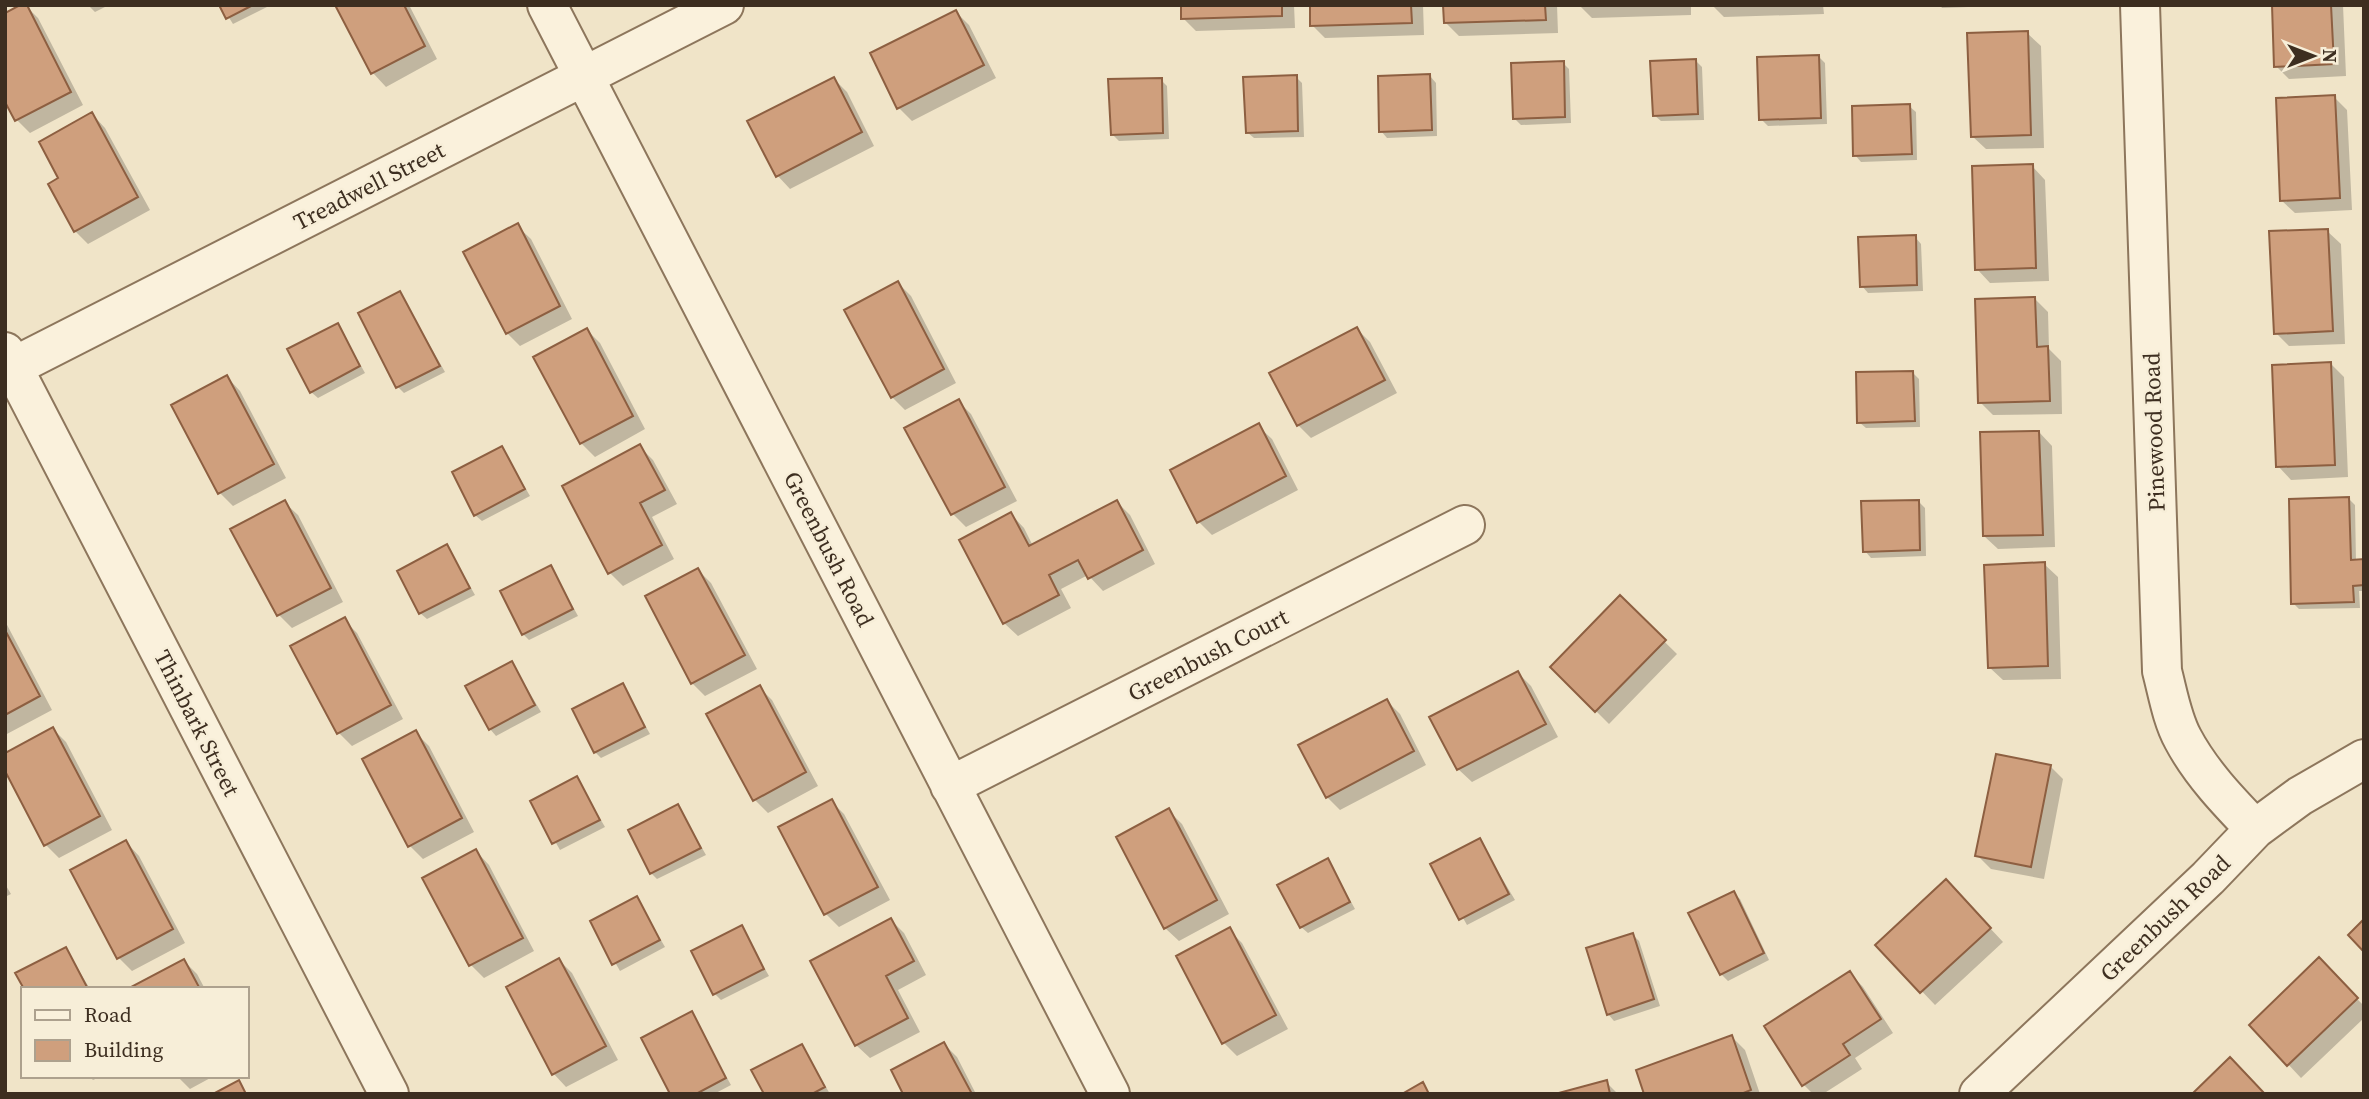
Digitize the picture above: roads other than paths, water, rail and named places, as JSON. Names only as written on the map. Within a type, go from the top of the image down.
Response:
[{"type":"street","name":"Greenbush Road","points":[[547,5],[1110,1094]]},
{"type":"street","name":"Treadwell Street","points":[[9,360],[584,77],[724,5]]},
{"type":"street","name":"Pinewood Road","points":[[2140,5],[2162,671],[2183,740],[2221,792],[2255,830]]},
{"type":"street","name":"Thinbark Street","points":[[9,360],[389,1094]]},
{"type":"street","name":"Greenbush Court","points":[[950,786],[1465,525]]},
{"type":"street","name":"Greenbush Road","points":[[1979,1094],[2208,878],[2255,830],[2300,796],[2364,759]]}]
